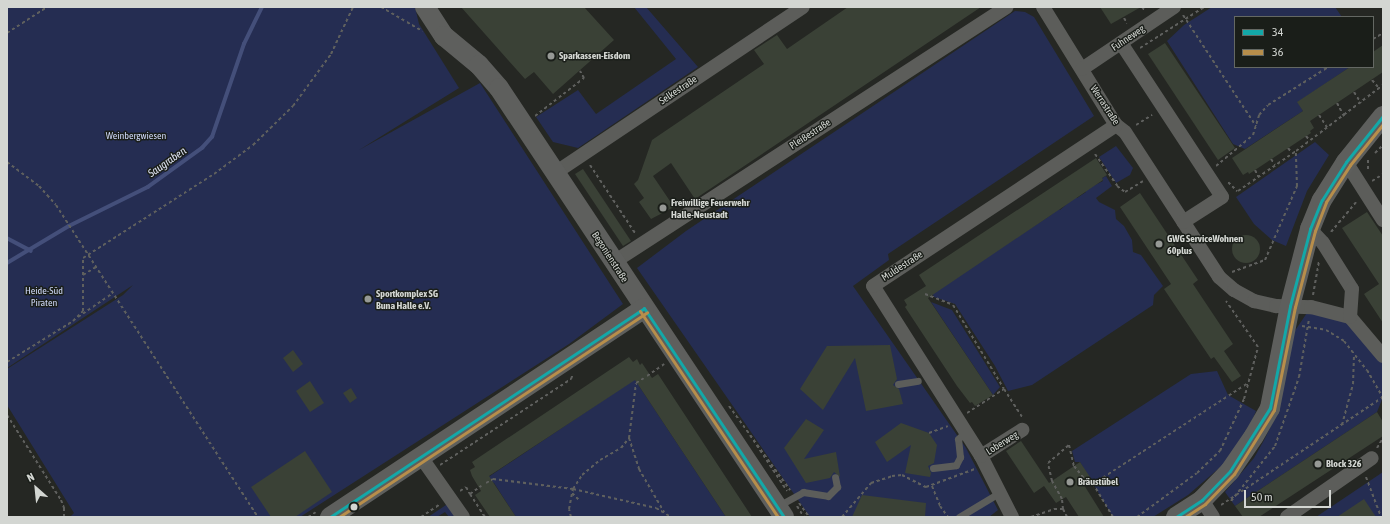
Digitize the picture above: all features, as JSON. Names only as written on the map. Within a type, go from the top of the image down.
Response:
[{"type":"street","name":"Begonienstraße","points":[[425,7],[444,36],[491,77],[780,512]]},
{"type":"street","name":"Selkestraße","points":[[554,173],[803,7]]},
{"type":"street","name":"Pleißestraße","points":[[614,262],[1007,7]]},
{"type":"street","name":"Werrastraße","points":[[1042,7],[1219,277],[1234,290],[1254,301],[1290,306],[1311,306],[1350,317]]},
{"type":"street","name":"Fuhneweg","points":[[1082,68],[1121,43],[1178,10]]},
{"type":"street","points":[[1121,43],[1222,198],[1183,222]]},
{"type":"street","points":[[1176,517],[1208,509],[1270,408],[1290,306],[1316,236],[1322,200],[1346,162],[1378,135],[1383,116]]},
{"type":"street","name":"Muldestraße","points":[[1012,517],[980,462],[964,419],[873,286],[1120,128]]},
{"type":"street","points":[[1346,162],[1383,220]]},
{"type":"street","points":[[1316,236],[1352,289],[1350,317],[1383,356]]},
{"type":"street","points":[[330,517],[424,462],[644,308]]},
{"type":"street","name":"Loberweg","points":[[980,462],[1020,426]]},
{"type":"street","points":[[1288,517],[1371,456]]},
{"type":"street","points":[[424,462],[463,517]]},
{"type":"lane","points":[[898,384],[918,381]]},
{"type":"lane","points":[[933,468],[956,465],[960,457],[958,439],[964,419]]},
{"type":"lane","points":[[780,512],[803,492],[828,496],[837,487],[835,477]]},
{"type":"lane","points":[[959,517],[999,493]]},
{"type":"path","points":[[7,33],[47,7]]},
{"type":"path","points":[[7,362],[73,320],[83,311],[83,258],[214,174],[253,145],[293,106],[318,75],[331,54],[353,7]]},
{"type":"path","points":[[382,7],[417,29],[436,37],[444,36]]},
{"type":"path","points":[[1142,7],[1146,12]]},
{"type":"path","points":[[1138,49],[1204,7]]},
{"type":"path","points":[[1178,10],[1186,19],[1256,126]]},
{"type":"path","points":[[1124,18],[1128,24]]},
{"type":"path","points":[[1374,38],[1383,33]]},
{"type":"path","points":[[1219,165],[1246,144],[1253,135],[1259,115],[1268,105],[1326,68]]},
{"type":"path","points":[[523,124],[584,78],[580,71]]},
{"type":"path","points":[[1372,80],[1379,88]]},
{"type":"path","points":[[1222,198],[1237,191],[1328,129],[1383,85]]},
{"type":"path","points":[[1354,92],[1361,102]]},
{"type":"path","points":[[1337,104],[1344,116]]},
{"type":"path","points":[[1120,128],[1164,108]]},
{"type":"path","points":[[1319,115],[1328,129]]},
{"type":"path","points":[[1372,181],[1367,170],[1368,159],[1378,135]]},
{"type":"path","points":[[1306,136],[1310,141]]},
{"type":"path","points":[[1091,148],[1117,186],[1125,192],[1143,180]]},
{"type":"path","points":[[1288,148],[1292,153]]},
{"type":"path","points":[[1219,277],[1265,260],[1297,186],[1296,151]]},
{"type":"path","points":[[582,154],[642,243]]},
{"type":"path","points":[[1271,159],[1275,165]]},
{"type":"path","points":[[1210,161],[1219,172]]},
{"type":"path","points":[[7,162],[39,186],[64,216],[258,517]]},
{"type":"path","points":[[1255,170],[1258,176]]},
{"type":"path","points":[[1367,184],[1383,174]]},
{"type":"path","points":[[1224,177],[1237,191]]},
{"type":"path","points":[[1316,236],[1357,202]]},
{"type":"path","points":[[84,275],[96,267]]},
{"type":"path","points":[[74,320],[113,293]]},
{"type":"path","points":[[925,294],[953,305],[1023,418],[1020,426]]},
{"type":"path","points":[[1137,517],[1197,473],[1220,451],[1249,382],[1258,348],[1222,294]]},
{"type":"path","points":[[1208,509],[1231,501],[1383,397],[1354,353],[1344,341],[1326,330],[1287,326]]},
{"type":"path","points":[[1342,426],[1353,384],[1354,353]]},
{"type":"path","points":[[424,462],[440,465],[564,384],[571,379],[576,370]]},
{"type":"path","points":[[644,378],[636,383],[629,438],[639,469],[666,514]]},
{"type":"path","points":[[1093,484],[1249,382]]},
{"type":"path","points":[[929,433],[964,419],[1004,389]]},
{"type":"path","points":[[7,415],[61,500],[64,508],[64,517]]},
{"type":"path","points":[[571,517],[569,509],[572,493],[582,475],[600,460],[621,448],[629,438]]},
{"type":"path","points":[[1381,517],[1371,456],[1383,438]]},
{"type":"path","points":[[1067,517],[1062,509],[1062,499],[1052,481],[1048,463],[1069,445],[1074,466],[1088,483],[1093,484],[1113,517]]},
{"type":"path","points":[[846,517],[842,516],[871,483],[892,476],[902,475],[926,487],[932,486],[980,462]]},
{"type":"path","points":[[486,483],[493,479],[573,490],[656,508],[671,517]]},
{"type":"path","points":[[470,494],[481,486]]},
{"type":"path","points":[[932,486],[940,506],[948,517]]},
{"type":"path","points":[[421,517],[466,487],[485,517]]},
{"type":"path","points":[[572,493],[580,501]]},
{"type":"path","points":[[1032,517],[1054,508],[1062,509]]},
{"type":"green space","name":"Sportkomplex SG Buna Halle e.V.","points":[[7,7],[415,7],[419,24],[459,88],[359,150],[480,83],[623,304],[569,344],[300,517],[70,517],[74,513],[7,405],[7,369],[123,295],[133,285],[7,368]]},
{"type":"green space","points":[[634,7],[646,7],[698,67],[578,148],[553,142],[536,117],[578,90],[596,114],[676,59]]},
{"type":"green space","points":[[1212,7],[1335,7],[1341,16],[1234,16],[1234,68],[1349,68],[1298,102],[1303,111],[1245,149],[1233,144],[1167,41],[1184,25]]},
{"type":"green space","points":[[1015,11],[1025,12],[1034,17],[1094,116],[888,254],[889,260],[853,286],[966,448],[998,510],[989,517],[810,517],[637,268],[686,231]]},
{"type":"green space","points":[[1315,142],[1329,155],[1307,191],[1286,246],[1272,240],[1254,224],[1236,197]]},
{"type":"green space","points":[[1116,146],[1133,168],[1130,175],[1116,183],[1099,157]]},
{"type":"green space","points":[[1106,176],[1112,186],[1096,198],[1099,202],[1115,210],[1116,219],[1124,226],[1132,240],[1133,252],[1141,255],[1163,286],[1154,295],[1153,305],[1032,385],[1008,391],[995,366],[955,304],[934,297],[932,293],[1051,215],[1058,208],[1060,210],[1076,196],[1077,198],[1086,192],[1085,190],[1103,181],[1102,178]]},
{"type":"green space","points":[[931,302],[952,310],[1000,387],[993,395]]},
{"type":"green space","points":[[1311,307],[1350,317],[1383,356],[1383,397],[1377,412],[1235,506],[1225,492],[1254,458],[1272,424],[1294,332]]},
{"type":"green space","points":[[1217,371],[1228,395],[1256,411],[1245,438],[1232,457],[1188,495],[1153,517],[1113,517],[1080,462],[1075,462],[1072,451],[1191,374]]},
{"type":"green space","points":[[641,375],[639,386],[726,517],[516,517],[494,483],[484,480]]},
{"type":"green space","points":[[1383,472],[1383,517],[1316,517]]},
{"type":"green space","points":[[452,501],[463,517],[449,517],[445,512],[437,517],[428,517]]},
{"type":"building","name":"Sparkassen-Eisdom","points":[[461,7],[584,7],[614,40],[553,94],[534,72],[525,79]]},
{"type":"building","points":[[848,7],[981,7],[695,199],[671,163],[653,176],[674,207],[651,219],[639,202],[644,198],[634,184],[638,180],[652,140],[764,64],[754,50],[777,35],[787,49]]},
{"type":"building","points":[[1100,7],[1141,7],[1111,24]]},
{"type":"building","points":[[1165,43],[1235,148],[1218,160],[1148,54]]},
{"type":"building","points":[[1383,45],[1383,72],[1310,121],[1314,128],[1310,131],[1311,133],[1249,174],[1248,172],[1243,175],[1232,158],[1303,111],[1297,102],[1348,68],[1374,68],[1374,51]]},
{"type":"building","points":[[1096,158],[1107,175],[1102,178],[1103,180],[928,298],[993,395],[975,406],[972,402],[970,403],[957,386],[905,307],[907,305],[904,300],[926,286],[919,275]]},
{"type":"building","points":[[583,169],[631,241],[623,246],[575,174]]},
{"type":"building","name":"GWG ServiceWohnen 60plus","points":[[1140,193],[1198,280],[1193,284],[1233,344],[1224,351],[1241,376],[1232,382],[1214,357],[1211,359],[1164,289],[1171,284],[1120,207]]},
{"type":"building","points":[[1367,212],[1383,236],[1383,323],[1364,294],[1379,284],[1342,228]]},
{"type":"building","points":[[1246,235],[1252,236],[1256,239],[1259,243],[1259,255],[1256,259],[1252,262],[1246,263],[1240,262],[1236,259],[1233,255],[1232,249],[1233,243],[1236,239],[1240,236]]},
{"type":"building","points":[[890,345],[897,379],[893,385],[899,389],[903,404],[866,411],[855,358],[823,410],[800,389],[827,346]]},
{"type":"building","points":[[293,350],[303,364],[293,372],[283,358]]},
{"type":"building","points":[[629,357],[633,362],[637,359],[640,365],[642,363],[652,378],[658,374],[752,517],[726,517],[635,380],[489,476],[516,517],[490,517],[475,495],[481,491],[470,470],[475,467],[472,462]]},
{"type":"building","points":[[310,381],[324,403],[310,412],[296,391]]},
{"type":"building","points":[[351,388],[357,398],[350,403],[343,393]]},
{"type":"building","name":"Block 326","points":[[1377,412],[1383,422],[1383,436],[1259,517],[1243,517],[1235,506]]},
{"type":"building","points":[[806,419],[824,430],[804,459],[836,452],[840,477],[834,472],[830,478],[806,483],[784,448]]},
{"type":"building","points":[[901,423],[929,433],[937,445],[934,463],[928,466],[931,473],[930,477],[905,473],[911,445],[887,462],[875,442]]},
{"type":"building","points":[[1021,441],[1049,483],[1080,462],[1092,480],[1084,485],[1104,517],[1079,517],[1066,497],[1056,503],[1044,486],[1034,493],[1006,451]]},
{"type":"building","points":[[305,451],[332,492],[295,517],[271,517],[251,487]]},
{"type":"building","points":[[862,495],[926,503],[925,517],[852,517]]},
{"type":"building","points":[[1364,499],[1376,517],[1337,517]]},
{"type":"waterway","name":"Saugraben","points":[[7,263],[69,226],[148,187],[202,148],[212,137],[244,44],[262,7]]},
{"type":"waterway","points":[[7,238],[31,251]]},
{"type":"transit line","name":"34","points":[[1176,517],[1202,500],[1230,471],[1270,408],[1290,306],[1310,229],[1322,200],[1346,162],[1383,116]]},
{"type":"transit line","name":"36","points":[[1185,517],[1205,504],[1234,474],[1274,410],[1295,307],[1315,231],[1326,202],[1350,165],[1383,124]]},
{"type":"transit line","name":"34","points":[[644,308],[784,517]]},
{"type":"transit line","name":"34","points":[[330,517],[644,308]]},
{"type":"transit line","name":"36","points":[[640,311],[778,517]]},
{"type":"transit line","name":"36","points":[[339,517],[647,312]]},
{"type":"place","name":"Sparkassen-Eisdom","points":[[551,56]]},
{"type":"place","name":"Freiwillige Feuerwehr Halle-Neustadt","points":[[663,208]]},
{"type":"place","name":"GWG ServiceWohnen 60plus","points":[[1159,244]]},
{"type":"place","name":"Sportkomplex SG Buna Halle e.V.","points":[[368,299]]},
{"type":"place","name":"Block 326","points":[[1318,464]]},
{"type":"place","name":"Bräustübel","points":[[1070,482]]},
{"type":"park label","name":"Weinbergwiesen","points":[[136,136]]},
{"type":"park label","name":"Heide-Süd Piraten","points":[[44,296]]}]
